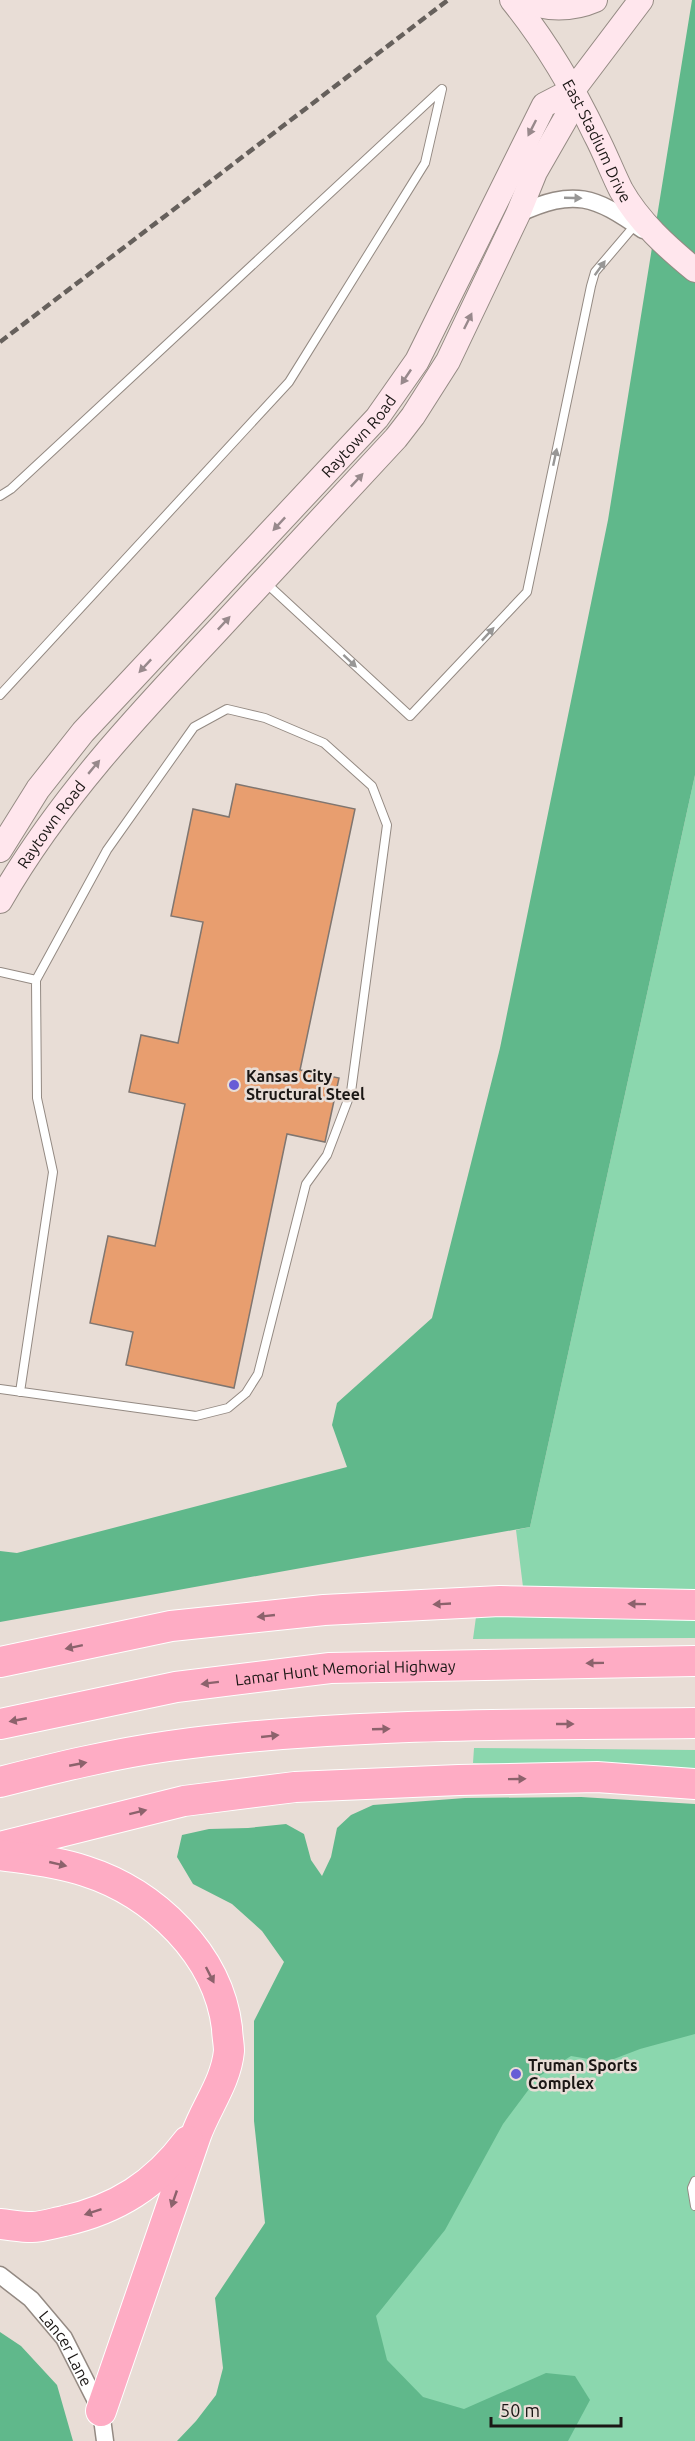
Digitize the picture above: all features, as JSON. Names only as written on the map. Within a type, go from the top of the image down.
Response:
[{"type":"highway","points":[[0,1662],[171,1626],[324,1610],[500,1600],[695,1605]]},
{"type":"highway","name":"Lamar Hunt Memorial Highway","points":[[0,1724],[176,1687],[330,1668],[695,1661]]},
{"type":"highway","points":[[0,1782],[168,1746],[322,1731],[507,1725],[695,1724]]},
{"type":"highway","points":[[0,1847],[184,1801],[295,1787],[597,1777],[695,1784]]},
{"type":"highway","points":[[0,1855],[38,1860],[86,1871],[129,1892],[166,1917],[191,1942],[211,1976],[224,2009],[229,2050],[223,2078],[200,2124],[100,2411]]},
{"type":"highway","points":[[0,2224],[34,2227],[116,2205],[147,2185],[174,2160],[200,2124]]},
{"type":"main road","name":"East Stadium Drive","points":[[512,0],[538,32],[573,90],[622,191],[642,219],[667,247],[695,270]]},
{"type":"main road","points":[[522,0],[556,8],[582,6],[595,0]]},
{"type":"main road","points":[[573,90],[642,0]]},
{"type":"main road","name":"Raytown Road","points":[[0,901],[70,795],[116,741],[413,416],[448,361],[518,214],[535,172],[566,118],[573,90]]},
{"type":"main road","name":"Raytown Road","points":[[0,850],[38,789],[83,732],[377,418],[417,361],[544,105],[573,90]]},
{"type":"main road","points":[[377,418],[398,435]]},
{"type":"main road","points":[[165,644],[186,664]]},
{"type":"street","points":[[518,214],[553,200],[577,198],[606,207],[667,247]]},
{"type":"street","name":"Lancer Lane","points":[[0,2275],[31,2299],[64,2338],[100,2411],[105,2441]]},
{"type":"lane","points":[[0,496],[11,489],[442,89],[425,162],[289,382],[0,695]]},
{"type":"lane","points":[[264,581],[410,716],[527,592],[595,272],[635,225]]},
{"type":"lane","points":[[0,1389],[20,1392],[196,1416],[228,1408],[246,1394],[258,1374],[306,1184],[327,1155],[351,1092],[387,825],[372,786],[324,743],[265,718],[227,709],[194,727],[106,850],[36,980],[37,1098],[54,1172],[20,1392]]},
{"type":"lane","points":[[0,972],[36,980]]},
{"type":"lane","points":[[695,2181],[692,2188],[695,2206]]},
{"type":"green space","points":[[692,0],[695,0],[695,775],[530,1527],[0,1622],[0,1551],[17,1553],[347,1467],[332,1425],[337,1403],[432,1318],[500,1048],[608,520]]},
{"type":"green space","points":[[695,775],[695,1591],[523,1587],[516,1530],[530,1527]]},
{"type":"green space","points":[[695,1616],[695,1638],[473,1639],[476,1617]]},
{"type":"green space","points":[[474,1748],[695,1750],[695,1769],[473,1763]]},
{"type":"green space","name":"Truman Sports Complex","points":[[581,1797],[695,1804],[695,2034],[640,2049],[606,2062],[571,2056],[538,2077],[503,2124],[445,2230],[376,2316],[387,2360],[423,2397],[464,2409],[546,2373],[575,2376],[590,2400],[568,2441],[177,2441],[216,2395],[223,2368],[215,2298],[265,2223],[254,2121],[254,2021],[284,1962],[262,1931],[232,1904],[193,1884],[177,1857],[182,1835],[209,1829],[286,1824],[304,1834],[311,1860],[322,1876],[331,1857],[337,1828],[351,1815],[373,1805],[465,1798]]},
{"type":"green space","points":[[695,1806],[695,2441],[302,2441],[306,2370]]},
{"type":"green space","points":[[0,2332],[21,2346],[57,2385],[73,2441],[0,2441]]},
{"type":"building","name":"Kansas City Structural Steel","points":[[236,784],[355,809],[300,1070],[339,1078],[325,1142],[287,1134],[234,1388],[126,1365],[133,1332],[90,1323],[108,1236],[155,1246],[185,1104],[129,1092],[141,1035],[178,1043],[203,922],[171,916],[193,809],[229,817]]},
{"type":"railway","points":[[0,342],[448,0]]},
{"type":"place","name":"Kansas City Structural Steel","points":[[234,1085]]},
{"type":"place","name":"Truman Sports Complex","points":[[516,2074]]}]
